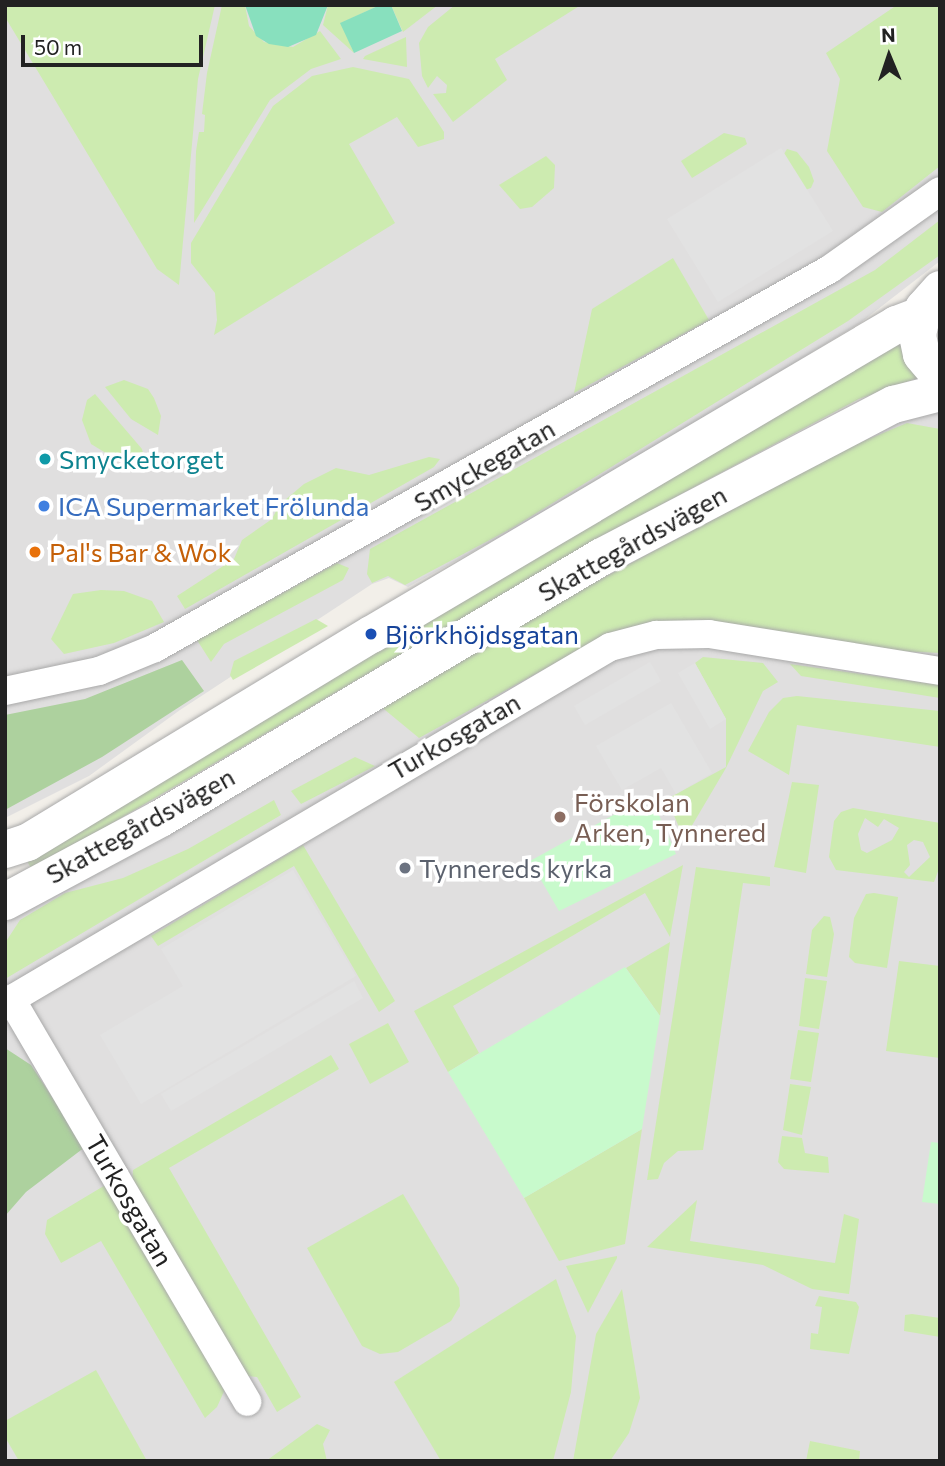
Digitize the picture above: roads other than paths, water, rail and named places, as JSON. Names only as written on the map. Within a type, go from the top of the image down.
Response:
[{"type":"street","name":"Smyckegatan","points":[[5,691],[100,671],[155,648],[820,275],[902,222],[940,191]]},
{"type":"street","name":"Skattegårdsvägen","points":[[930,302],[917,335],[921,354],[940,377]]},
{"type":"street","name":"Skattegårdsvägen","points":[[5,849],[27,842],[930,302]]},
{"type":"street","name":"Skattegårdsvägen","points":[[5,901],[160,818],[600,557],[893,404],[940,393]]},
{"type":"street","name":"Turkosgatan","points":[[247,1402],[8,1001],[610,647],[656,635],[709,634],[940,671]]},
{"type":"place","name":"Smycketorget","points":[[45,459]]},
{"type":"place","name":"ICA Supermarket Frölunda","points":[[44,506]]},
{"type":"place","name":"Pal's Bar & Wok","points":[[35,552]]},
{"type":"place","name":"Björkhöjdsgatan","points":[[371,634]]},
{"type":"place","name":"Förskolan Arken, Tynnered","points":[[560,817]]},
{"type":"place","name":"Tynnereds kyrka","points":[[405,868]]}]
